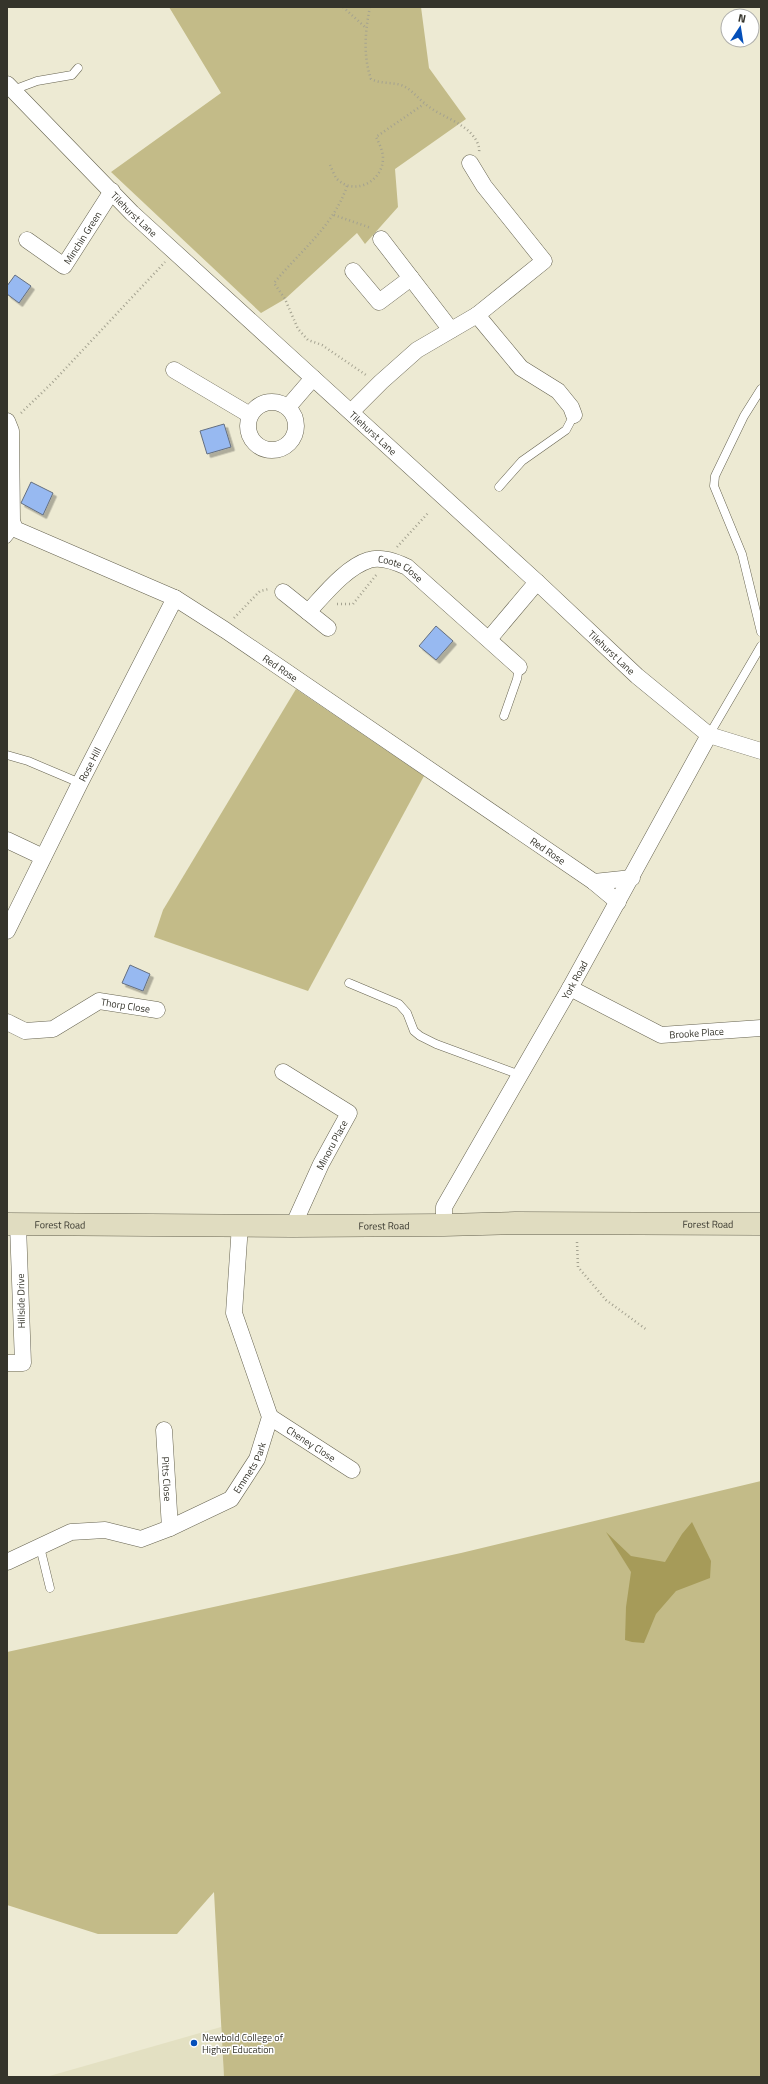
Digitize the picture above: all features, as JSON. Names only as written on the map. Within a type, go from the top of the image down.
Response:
[{"type":"main road","name":"Forest Road","points":[[13,1224],[293,1226],[514,1223],[761,1224]]},
{"type":"street","name":"Tilehurst Lane","points":[[10,87],[112,191],[175,252],[537,582],[637,676],[709,735],[761,750]]},
{"type":"street","points":[[351,412],[381,382],[417,350],[477,315],[544,261],[484,186],[470,163]]},
{"type":"street","name":"Minchin Green","points":[[27,240],[64,266],[112,191]]},
{"type":"street","points":[[381,239],[451,330]]},
{"type":"street","points":[[353,271],[379,302],[411,278]]},
{"type":"street","points":[[477,315],[522,368],[558,391],[571,407],[574,415]]},
{"type":"street","points":[[174,370],[250,415]]},
{"type":"street","points":[[288,407],[313,378]]},
{"type":"street","points":[[275,401],[288,407],[297,421],[297,430],[289,444],[277,449],[265,449],[257,445],[248,431],[250,415],[255,409],[267,402],[275,401]]},
{"type":"street","name":"Red Rose","points":[[8,423],[12,520],[11,534],[175,598],[225,630],[594,882],[618,902]]},
{"type":"street","name":"Coote Close","points":[[308,612],[351,570],[369,560],[393,560],[407,567],[519,667]]},
{"type":"street","points":[[489,639],[537,582]]},
{"type":"street","points":[[283,592],[328,628]]},
{"type":"street","name":"Rose Hill","points":[[7,931],[80,783],[175,598]]},
{"type":"street","name":"York Road","points":[[444,1225],[444,1207],[632,878],[709,735]]},
{"type":"street","points":[[7,840],[43,857]]},
{"type":"street","points":[[594,882],[632,878]]},
{"type":"street","name":"Brooke Place","points":[[570,988],[661,1035],[761,1028]]},
{"type":"street","name":"Thorp Close","points":[[7,1022],[25,1031],[53,1029],[99,1001],[158,1010]]},
{"type":"street","name":"Minoru Place","points":[[283,1072],[349,1113],[321,1164],[293,1226]]},
{"type":"street","name":"Hillside Drive","points":[[7,1363],[22,1363],[13,1224]]},
{"type":"street","points":[[240,1225],[234,1313],[270,1417]]},
{"type":"street","name":"Cheney Close","points":[[270,1417],[352,1470]]},
{"type":"street","name":"Emmets Park","points":[[7,1562],[70,1532],[105,1530],[141,1539],[170,1528],[231,1499],[256,1459],[270,1417]]},
{"type":"street","name":"Pitts Close","points":[[164,1430],[170,1528]]},
{"type":"lane","points":[[10,87],[67,76],[72,74],[78,68]]},
{"type":"lane","points":[[761,389],[744,416],[715,476],[714,486],[742,554],[761,632]]},
{"type":"lane","points":[[499,487],[522,461],[566,430],[574,415]]},
{"type":"lane","points":[[709,735],[761,646]]},
{"type":"lane","points":[[504,716],[517,679],[519,667]]},
{"type":"lane","points":[[7,755],[80,783]]},
{"type":"lane","points":[[349,983],[399,1004],[407,1013],[414,1031],[420,1036],[436,1044],[520,1075]]},
{"type":"lane","points":[[40,1547],[50,1588]]},
{"type":"path","points":[[344,7],[366,27]]},
{"type":"path","points":[[370,7],[366,27],[366,65],[371,80],[377,83],[390,82],[410,89],[424,104],[458,125],[474,137],[480,148],[478,159],[470,163]]},
{"type":"path","points":[[330,165],[336,178],[347,186],[361,188],[374,179],[381,168],[383,158],[376,138],[424,104]]},
{"type":"path","points":[[347,186],[343,200],[323,231],[274,283],[284,299],[298,329],[308,340],[322,345],[369,377],[381,382]]},
{"type":"path","points":[[334,215],[374,230],[381,239]]},
{"type":"path","points":[[8,423],[52,383],[175,252]]},
{"type":"path","points":[[395,549],[429,512]]},
{"type":"path","points":[[335,604],[353,604],[378,573]]},
{"type":"path","points":[[225,630],[236,614],[260,591],[266,589],[276,593],[283,592]]},
{"type":"path","points":[[578,1223],[578,1267],[606,1300],[646,1330]]},
{"type":"shaded area","points":[[169,7],[421,7],[429,68],[466,119],[395,169],[398,207],[365,244],[357,233],[285,299],[261,313],[111,172],[221,93]]},
{"type":"shaded area","points":[[296,689],[424,776],[308,991],[154,937],[163,910]]},
{"type":"shaded area","points":[[761,1481],[761,2077],[224,2077],[214,1892],[177,1934],[98,1934],[7,1905],[7,1652],[461,1553]]},
{"type":"shaded area","points":[[692,1522],[711,1561],[710,1578],[676,1591],[656,1614],[644,1643],[625,1640],[626,1607],[631,1572],[606,1532],[631,1556],[665,1562],[682,1534]]},
{"type":"shaded area","name":"Newbold College of Higher Education","points":[[221,2027],[224,2077],[46,2077]]},
{"type":"building","points":[[15,275],[31,286],[19,303],[7,294],[7,286]]},
{"type":"building","points":[[224,424],[231,447],[207,454],[200,431]]},
{"type":"building","points":[[31,482],[53,493],[43,515],[21,503]]},
{"type":"building","points":[[436,626],[453,641],[436,660],[419,646]]},
{"type":"building","points":[[130,965],[150,974],[143,991],[122,983]]},
{"type":"place","name":"Newbold College of Higher Education","points":[[194,2043]]}]
